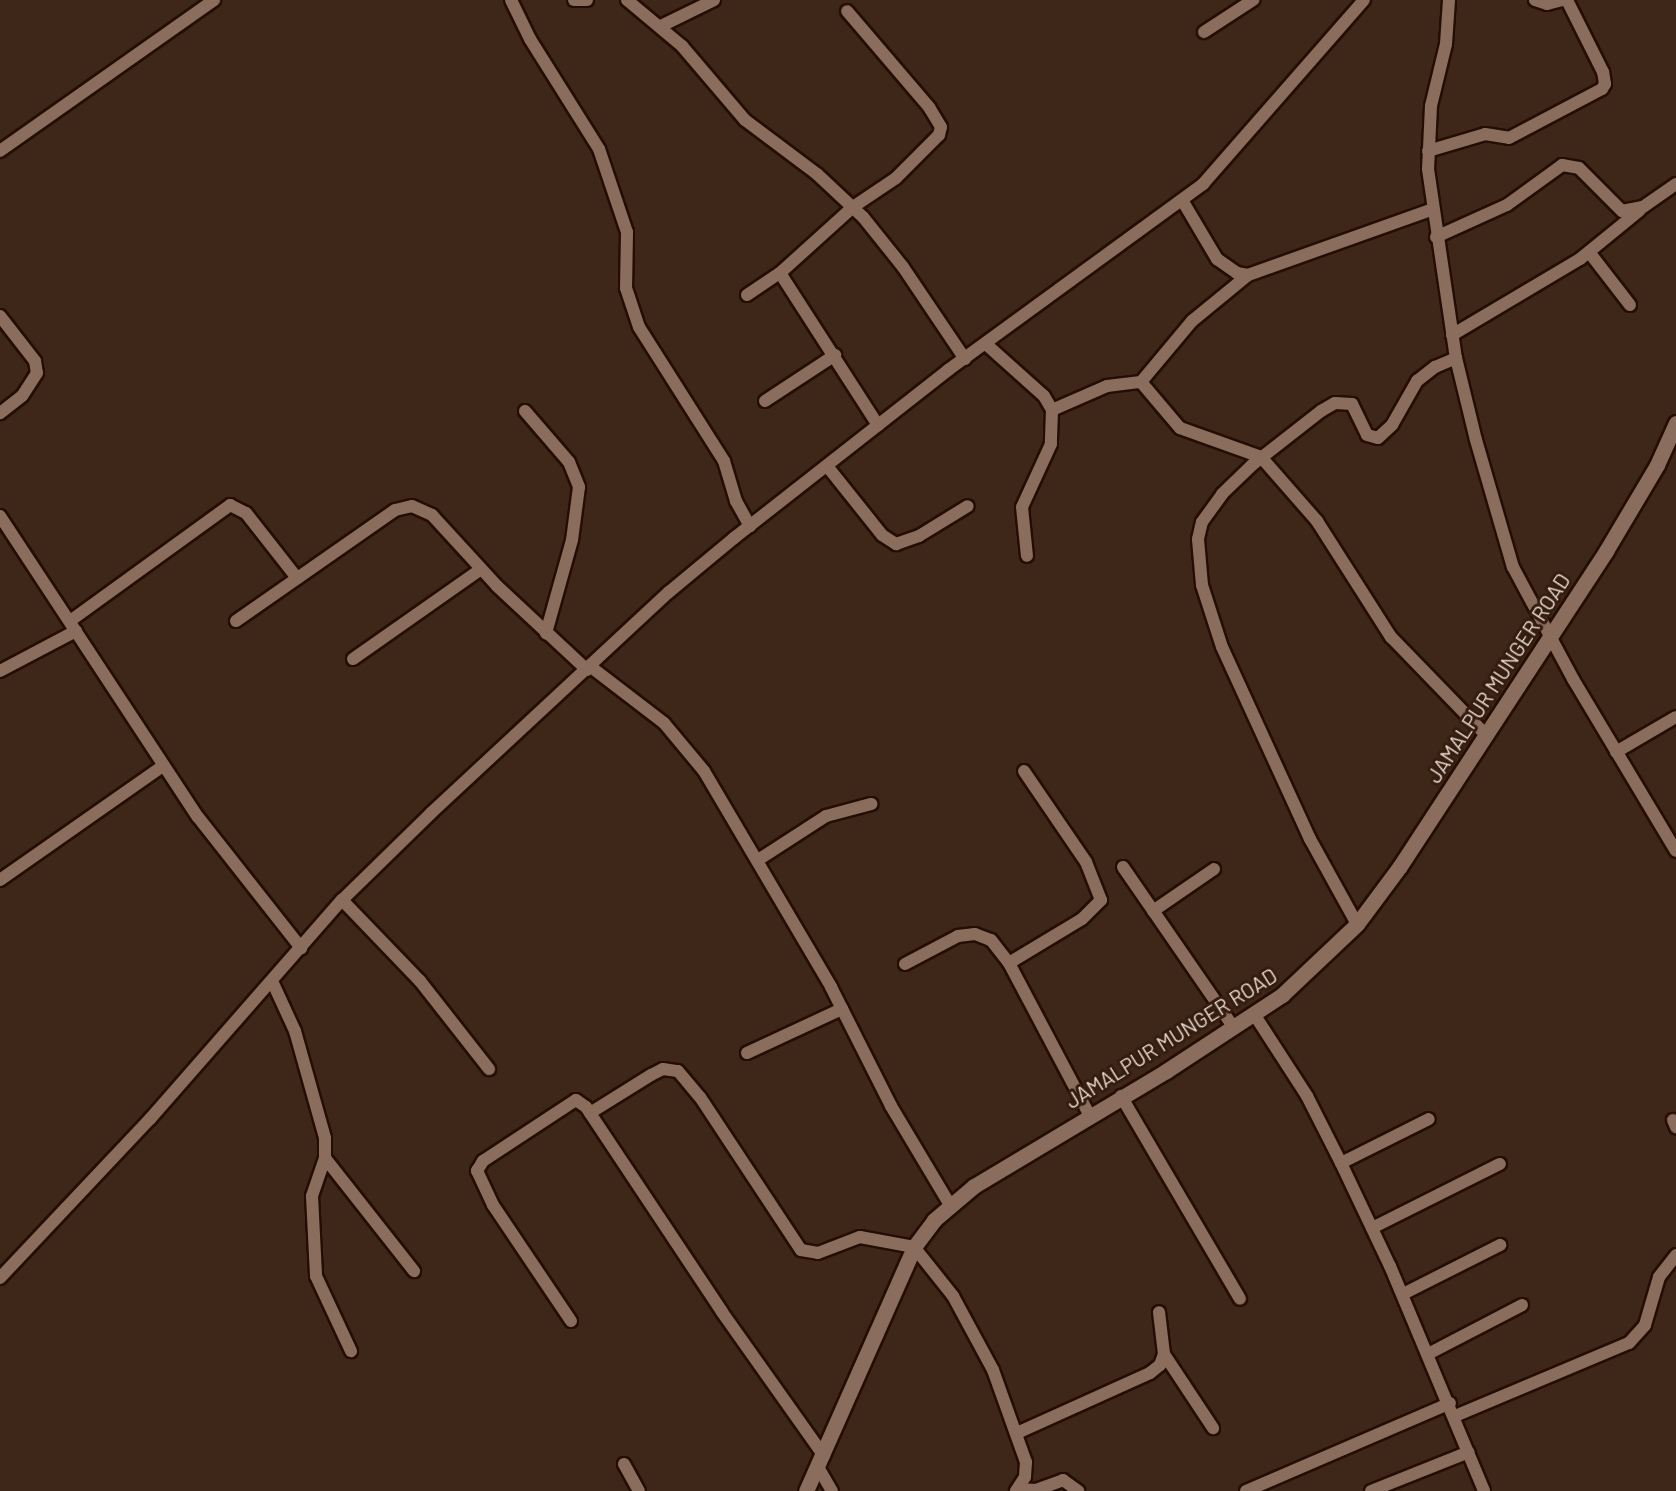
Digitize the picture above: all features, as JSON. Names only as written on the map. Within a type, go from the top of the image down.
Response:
[{"type":"street","points":[[0,151],[214,0]]},
{"type":"street","points":[[511,0],[530,39],[599,149],[627,232],[627,288],[639,327],[724,461],[736,501],[750,526]]},
{"type":"street","points":[[574,0],[587,0]]},
{"type":"street","points":[[627,0],[661,26],[745,120],[853,207],[903,267],[965,359]]},
{"type":"street","points":[[661,26],[714,0]]},
{"type":"street","points":[[1204,32],[1253,0]]},
{"type":"street","points":[[0,1278],[150,1119],[342,900],[431,813],[669,592],[878,425],[987,345],[1152,218],[1182,200],[1214,174],[1364,0]]},
{"type":"street","points":[[1449,0],[1446,44],[1431,106],[1428,151],[1436,237],[1456,358],[1513,567],[1616,752],[1672,837],[1676,851]]},
{"type":"street","points":[[1535,0],[1547,4],[1562,0]]},
{"type":"street","points":[[1428,151],[1485,134],[1509,138],[1602,89],[1605,84],[1604,72],[1567,0]]},
{"type":"street","points":[[747,295],[780,273],[853,207],[924,154],[936,142],[941,127],[912,84],[847,11]]},
{"type":"street","points":[[1436,237],[1507,205],[1562,165],[1579,168],[1622,211],[1643,207]]},
{"type":"street","points":[[1452,335],[1517,299],[1589,252],[1676,183]]},
{"type":"street","points":[[1182,200],[1217,259],[1237,273],[1248,275]]},
{"type":"street","points":[[1052,410],[1107,386],[1141,382],[1192,321],[1248,275],[1433,209]]},
{"type":"street","points":[[1589,252],[1630,305]]},
{"type":"street","points":[[780,273],[878,425]]},
{"type":"street","points":[[0,316],[35,361],[37,373],[22,396],[0,413]]},
{"type":"street","points":[[987,345],[1044,396],[1052,410],[1051,444],[1022,507],[1027,556]]},
{"type":"street","points":[[765,401],[835,355]]},
{"type":"street","points":[[1357,924],[1310,839],[1238,683],[1202,585],[1197,555],[1202,522],[1209,508],[1261,458],[1321,411],[1344,401],[1358,410],[1367,435],[1378,438],[1392,425],[1418,381],[1456,358]]},
{"type":"street","points":[[1141,382],[1180,428],[1261,458],[1317,521],[1391,637],[1486,735]]},
{"type":"street","points":[[525,411],[569,462],[579,487],[569,551],[546,633]]},
{"type":"street","name":"JAMALPUR MUNGER ROAD","points":[[806,1491],[914,1247],[950,1205],[1121,1096],[1234,1028],[1305,975],[1357,924],[1551,637],[1606,551],[1675,431]]},
{"type":"street","points":[[827,466],[882,535],[896,544],[906,543],[968,506]]},
{"type":"street","points":[[0,670],[73,626],[230,505],[246,513],[297,578]]},
{"type":"street","points":[[236,621],[403,506],[432,515],[481,569],[546,633],[664,723],[685,747],[758,860],[842,1009],[891,1106],[950,1205]]},
{"type":"street","points":[[0,516],[198,818],[301,948]]},
{"type":"street","points":[[353,659],[481,569]]},
{"type":"street","points":[[1616,752],[1676,717]]},
{"type":"street","points":[[0,880],[163,765]]},
{"type":"street","points":[[1010,963],[1082,919],[1101,900],[1086,862],[1024,771]]},
{"type":"street","points":[[758,860],[826,816],[871,804]]},
{"type":"street","points":[[1123,867],[1234,1028]]},
{"type":"street","points":[[1153,911],[1214,868]]},
{"type":"street","points":[[342,900],[420,981],[489,1069]]},
{"type":"street","points":[[905,964],[937,945],[975,934],[990,940],[1010,963],[1090,1116]]},
{"type":"street","points":[[272,981],[295,1031],[325,1138],[325,1158],[312,1196],[316,1276],[351,1351]]},
{"type":"street","points":[[747,1053],[842,1009]]},
{"type":"street","points":[[1254,1014],[1307,1096],[1341,1163],[1450,1403],[1484,1491]]},
{"type":"street","points":[[590,1113],[651,1074],[663,1069],[678,1071],[700,1097],[801,1250],[818,1254],[860,1237],[914,1247],[953,1296],[993,1370],[1026,1462],[1024,1477],[1017,1490],[1036,1490],[1063,1480],[1078,1491]]},
{"type":"street","points":[[1121,1096],[1240,1299]]},
{"type":"street","points":[[571,1321],[492,1205],[477,1170],[483,1161],[570,1103],[582,1102],[821,1461],[832,1491]]},
{"type":"street","points":[[1341,1163],[1429,1119]]},
{"type":"street","points":[[325,1158],[414,1271]]},
{"type":"street","points":[[1372,1228],[1500,1164]]},
{"type":"street","points":[[1402,1294],[1500,1245]]},
{"type":"street","points":[[1455,1416],[1629,1343],[1645,1325],[1659,1277],[1676,1255]]},
{"type":"street","points":[[1428,1354],[1522,1305]]},
{"type":"street","points":[[1159,1312],[1164,1354],[1213,1428]]},
{"type":"street","points":[[1017,1433],[1150,1374],[1160,1365],[1164,1354]]},
{"type":"street","points":[[1246,1491],[1450,1403]]},
{"type":"street","points":[[1371,1491],[1469,1452]]},
{"type":"street","points":[[624,1464],[639,1491]]}]
